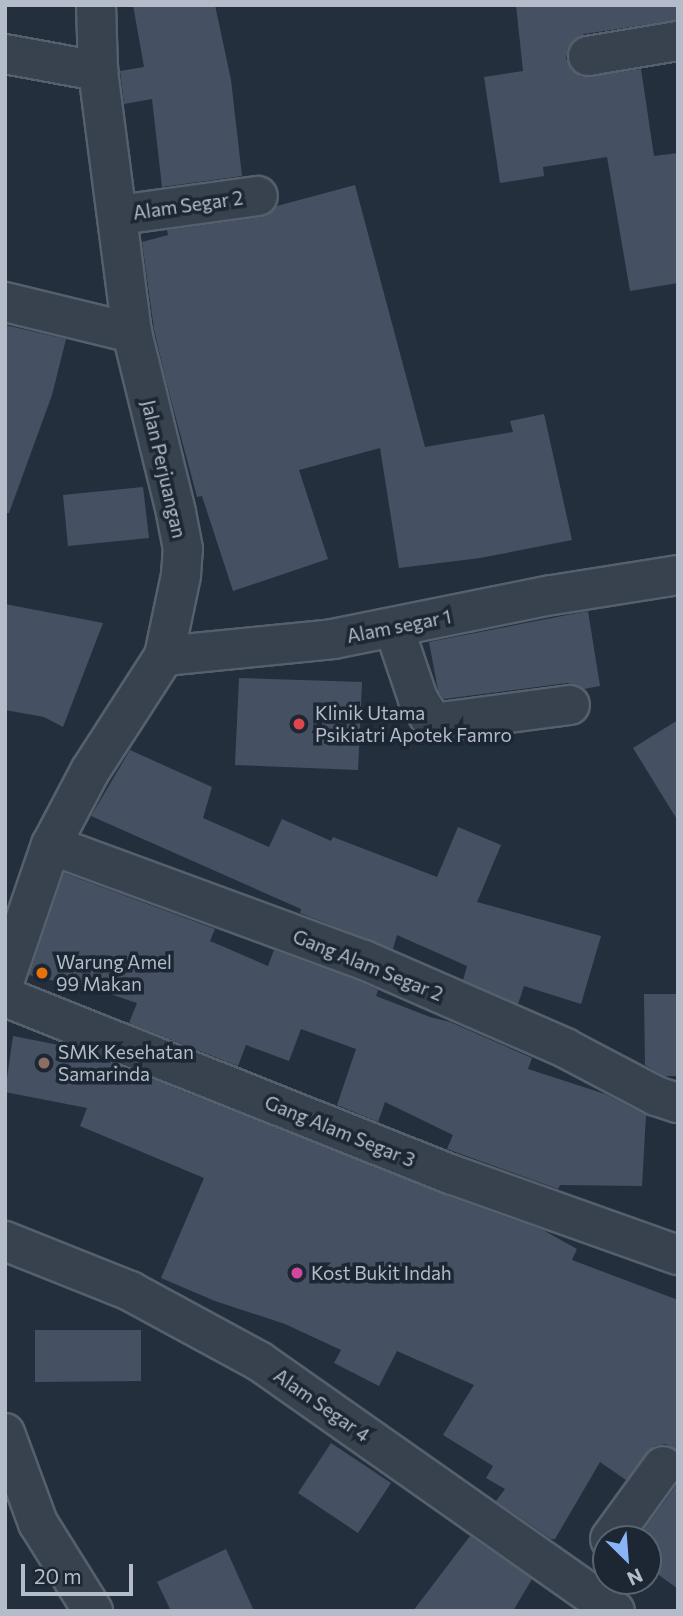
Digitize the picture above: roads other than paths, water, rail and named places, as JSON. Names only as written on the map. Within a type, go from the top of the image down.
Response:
[{"type":"street","name":"Jalan Perjuangan","points":[[5,979],[51,845],[90,771],[164,656],[180,588],[183,549],[132,333],[119,215],[98,71],[96,5]]},
{"type":"street","points":[[589,56],[678,41]]},
{"type":"street","points":[[5,54],[98,71]]},
{"type":"street","name":"Alam Segar 2","points":[[119,215],[258,196]]},
{"type":"street","points":[[5,302],[132,333]]},
{"type":"street","name":"Alam segar 1","points":[[164,656],[332,639],[552,595],[678,575]]},
{"type":"street","points":[[394,628],[418,699],[433,723],[570,705]]},
{"type":"street","name":"Gang Alam Segar 2","points":[[51,845],[364,960],[565,1048],[656,1096],[678,1103]]},
{"type":"street","name":"Gang Alam Segar 3","points":[[5,997],[453,1175],[678,1255]]},
{"type":"street","name":"Alam Segar 4","points":[[5,1241],[130,1291],[259,1361],[615,1611]]},
{"type":"street","points":[[5,1433],[21,1522],[93,1611]]},
{"type":"street","points":[[620,1525],[663,1466]]},
{"type":"street","points":[[578,1584],[592,1564]]},
{"type":"place","name":"Klinik Utama Psikiatri Apotek Famro","points":[[299,724]]},
{"type":"place","name":"Warung Amel 99 Makan","points":[[42,973]]},
{"type":"place","name":"SMK Kesehatan Samarinda","points":[[44,1063]]},
{"type":"place","name":"Kost Bukit Indah","points":[[297,1273]]}]
